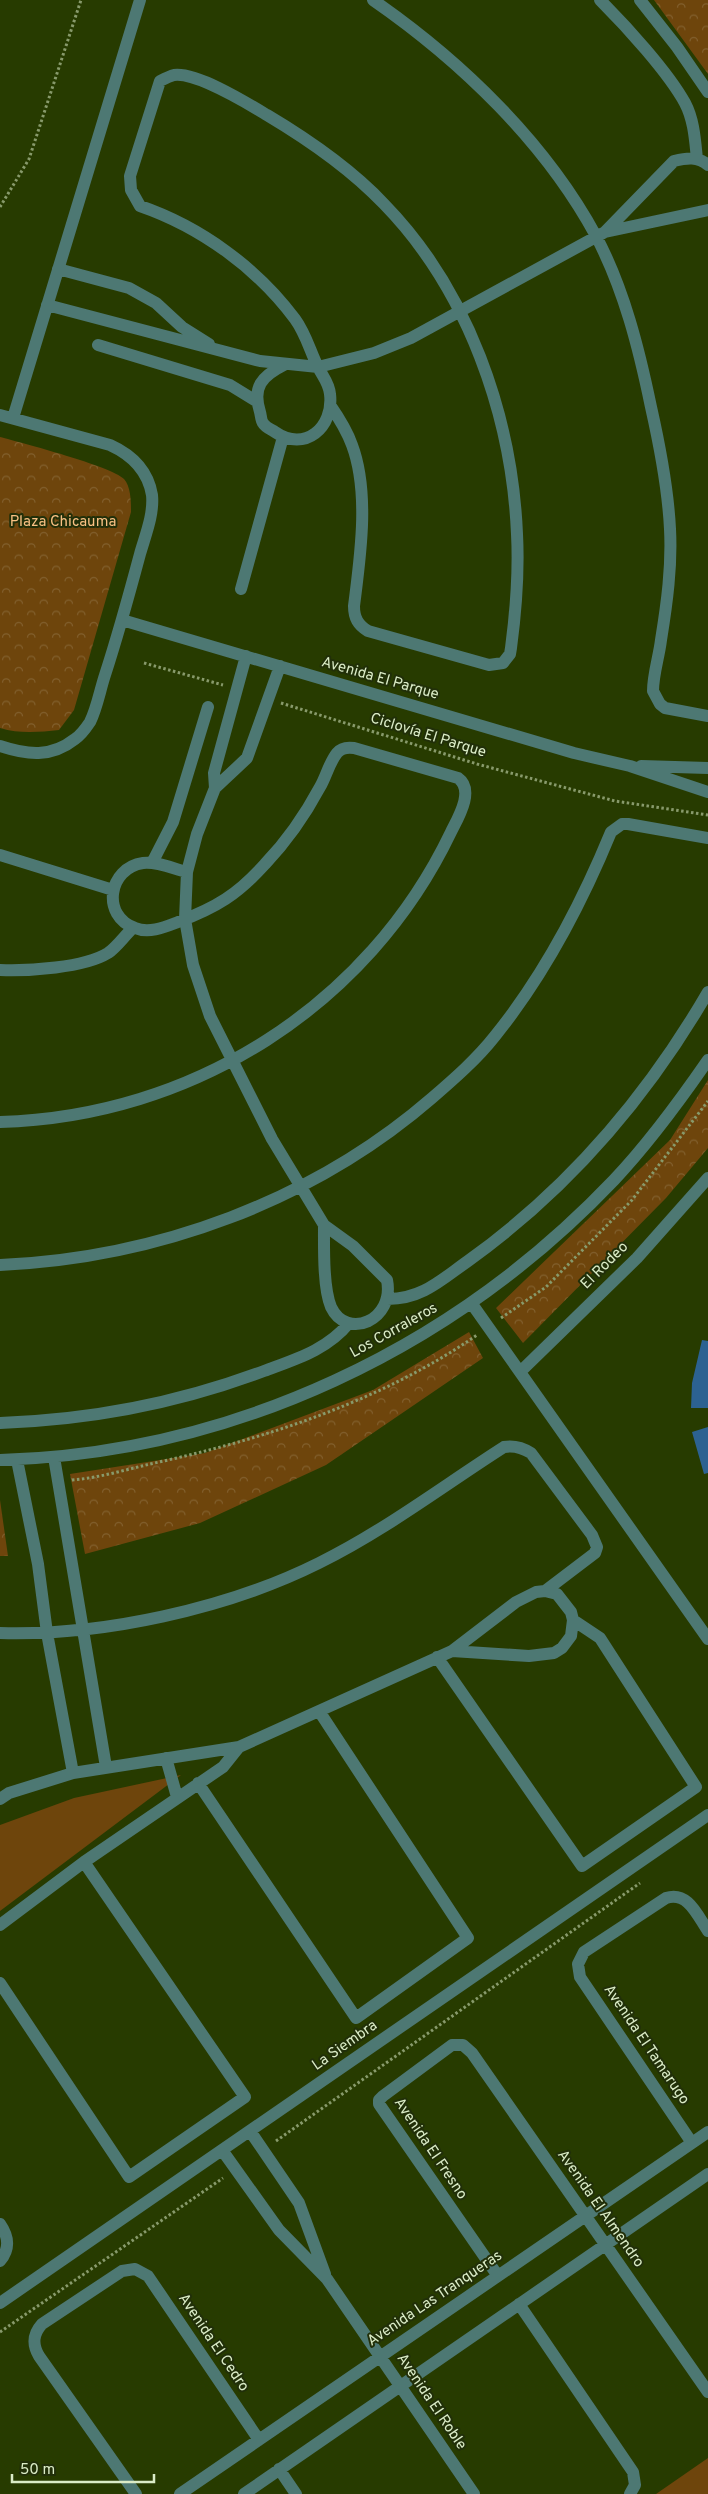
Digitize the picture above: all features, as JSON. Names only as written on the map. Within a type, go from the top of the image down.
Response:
[{"type":"street","points":[[13,418],[140,0]]},
{"type":"street","points":[[373,0],[431,44],[496,105],[557,175],[600,234],[635,339],[657,437],[668,500],[670,530],[669,590],[653,691],[656,698],[665,708],[708,716]]},
{"type":"street","points":[[47,305],[221,352],[284,365],[318,368],[374,353],[410,338],[600,234],[674,160],[687,158],[702,162],[685,104],[639,44],[600,0]]},
{"type":"street","points":[[640,0],[677,47],[708,92]]},
{"type":"street","points":[[284,365],[269,372],[259,385],[256,401],[263,424],[283,438],[294,439],[312,436],[325,426],[330,405],[327,380],[318,368],[307,339],[295,319],[269,290],[223,248],[163,214],[140,206],[131,190],[130,176],[160,81],[174,75],[190,77],[221,89],[282,124],[338,162],[385,205],[407,230],[431,263],[459,311],[491,389],[504,437],[515,502],[518,565],[516,607],[510,654],[503,663],[489,665],[368,631],[360,624],[354,613],[362,525],[358,472],[353,447],[344,426],[330,405]]},
{"type":"street","points":[[600,234],[708,210]]},
{"type":"street","points":[[58,269],[129,288],[156,304],[182,327],[221,352]]},
{"type":"street","points":[[98,345],[230,385],[256,401]]},
{"type":"street","points":[[0,414],[110,445],[131,457],[146,476],[152,497],[151,513],[122,620],[91,721],[77,738],[57,750],[24,754],[0,746]]},
{"type":"street","points":[[241,589],[283,438]]},
{"type":"street","name":"Avenida El Parque","points":[[122,620],[564,750],[630,766],[708,792]]},
{"type":"street","points":[[216,788],[214,773],[246,656]]},
{"type":"street","points":[[280,666],[247,758],[216,788],[197,834],[187,872],[185,920],[196,974],[210,1016],[272,1139],[324,1225],[353,1246],[387,1280],[388,1299],[384,1307],[372,1320],[365,1323],[348,1322],[336,1313],[329,1299],[324,1260],[324,1225]]},
{"type":"street","points":[[152,863],[174,822],[208,708]]},
{"type":"street","points":[[0,1122],[58,1118],[130,1103],[191,1081],[233,1061],[273,1037],[326,997],[380,943],[403,913],[443,848],[459,814],[465,795],[464,784],[458,778],[354,748],[343,748],[335,755],[323,782],[297,826],[264,866],[223,903],[185,920],[155,930],[133,928],[118,915],[114,907],[113,890],[121,874],[131,866],[152,863],[187,872]]},
{"type":"street","name":"Avenida El Parque","points":[[630,766],[708,768]]},
{"type":"street","points":[[0,1265],[61,1260],[152,1243],[239,1214],[301,1187],[360,1154],[442,1089],[494,1037],[551,956],[591,882],[611,832],[616,827],[628,824],[708,838]]},
{"type":"street","points":[[0,855],[113,890]]},
{"type":"street","points":[[0,970],[38,970],[108,953],[133,928]]},
{"type":"street","points":[[388,1299],[419,1295],[481,1252],[552,1192],[637,1099],[677,1044],[708,992]]},
{"type":"street","name":"Los Corraleros","points":[[0,1460],[54,1457],[178,1436],[269,1408],[377,1360],[442,1324],[472,1304],[547,1245],[609,1185],[659,1127],[708,1060]]},
{"type":"street","name":"El Rodeo","points":[[520,1372],[637,1258],[708,1178]]},
{"type":"street","points":[[472,1304],[708,1639]]},
{"type":"street","points":[[0,1423],[86,1416],[162,1402],[204,1391],[261,1372],[324,1346],[337,1337],[348,1322]]},
{"type":"street","points":[[0,1633],[46,1633],[81,1630],[142,1620],[200,1606],[256,1589],[318,1563],[368,1534],[504,1447],[510,1446],[524,1448],[531,1453],[592,1536],[598,1550],[545,1591],[525,1597],[452,1650],[239,1747],[73,1772],[1,1796]]},
{"type":"street","points":[[54,1457],[81,1630],[106,1767]]},
{"type":"street","points":[[17,1460],[38,1564],[46,1633],[73,1772]]},
{"type":"street","points":[[437,1656],[582,1866],[696,1787],[600,1638],[573,1620],[563,1600],[557,1594],[545,1591]]},
{"type":"street","points":[[452,1650],[530,1656],[548,1655],[562,1648],[567,1643],[571,1636],[573,1620]]},
{"type":"street","points":[[198,1783],[356,2018],[468,1938],[319,1711]]},
{"type":"street","points":[[0,1925],[84,1862],[223,1767],[239,1747]]},
{"type":"street","points":[[166,1758],[177,1797]]},
{"type":"street","name":"La Siembra","points":[[0,2303],[708,1815]]},
{"type":"street","points":[[0,1983],[129,2177],[245,2097],[84,1862]]},
{"type":"street","name":"Avenida El Tamarugo","points":[[692,2143],[580,1977],[578,1964],[584,1952],[666,1898],[679,1896],[689,1902],[707,1929]]},
{"type":"street","name":"Avenida El Fresno","points":[[464,2045],[452,2045],[379,2100],[498,2276]]},
{"type":"street","name":"Avenida El Almendro","points":[[464,2045],[472,2053],[708,2392]]},
{"type":"street","name":"Avenida El Roble","points":[[250,2131],[303,2212],[327,2279]]},
{"type":"street","name":"Avenida Las Tranqueras","points":[[180,2494],[708,2132]]},
{"type":"street","name":"Avenida El Roble","points":[[222,2150],[279,2230],[327,2279],[474,2494]]},
{"type":"street","points":[[244,2494],[708,2174]]},
{"type":"street","points":[[0,2224],[8,2243],[0,2261]]},
{"type":"street","name":"Avenida El Cedro","points":[[136,2494],[39,2356],[34,2338],[42,2324],[122,2271],[135,2269],[148,2276],[259,2440]]},
{"type":"street","points":[[518,2304],[633,2472],[633,2490]]},
{"type":"street","points":[[279,2469],[296,2494]]},
{"type":"path","points":[[0,207],[29,159],[81,0]]},
{"type":"path","points":[[144,663],[236,688]]},
{"type":"path","name":"Ciclovía El Parque","points":[[269,699],[477,764],[597,796],[708,815]]},
{"type":"path","points":[[263,2150],[643,1881]]},
{"type":"path","points":[[0,2332],[235,2170]]},
{"type":"green space","points":[[654,0],[708,0],[708,74]]},
{"type":"green space","name":"Plaza Chicauma","points":[[0,437],[65,455],[116,474],[126,482],[131,499],[131,512],[74,710],[59,730],[22,732],[0,728]]},
{"type":"green space","points":[[708,1080],[708,1148],[666,1198],[523,1343],[496,1308],[670,1140]]},
{"type":"green space","points":[[469,1332],[483,1358],[326,1465],[200,1523],[85,1554],[70,1474],[205,1453],[373,1390]]},
{"type":"green space","points":[[0,1500],[8,1556],[0,1556]]},
{"type":"green space","points":[[181,1775],[0,1911],[0,1825],[74,1798]]},
{"type":"green space","points":[[708,2458],[708,2494],[656,2494]]},
{"type":"building","points":[[702,1340],[708,1341],[708,1408],[691,1408],[692,1383]]},
{"type":"building","points":[[708,1427],[708,1473],[704,1474],[692,1432]]}]
